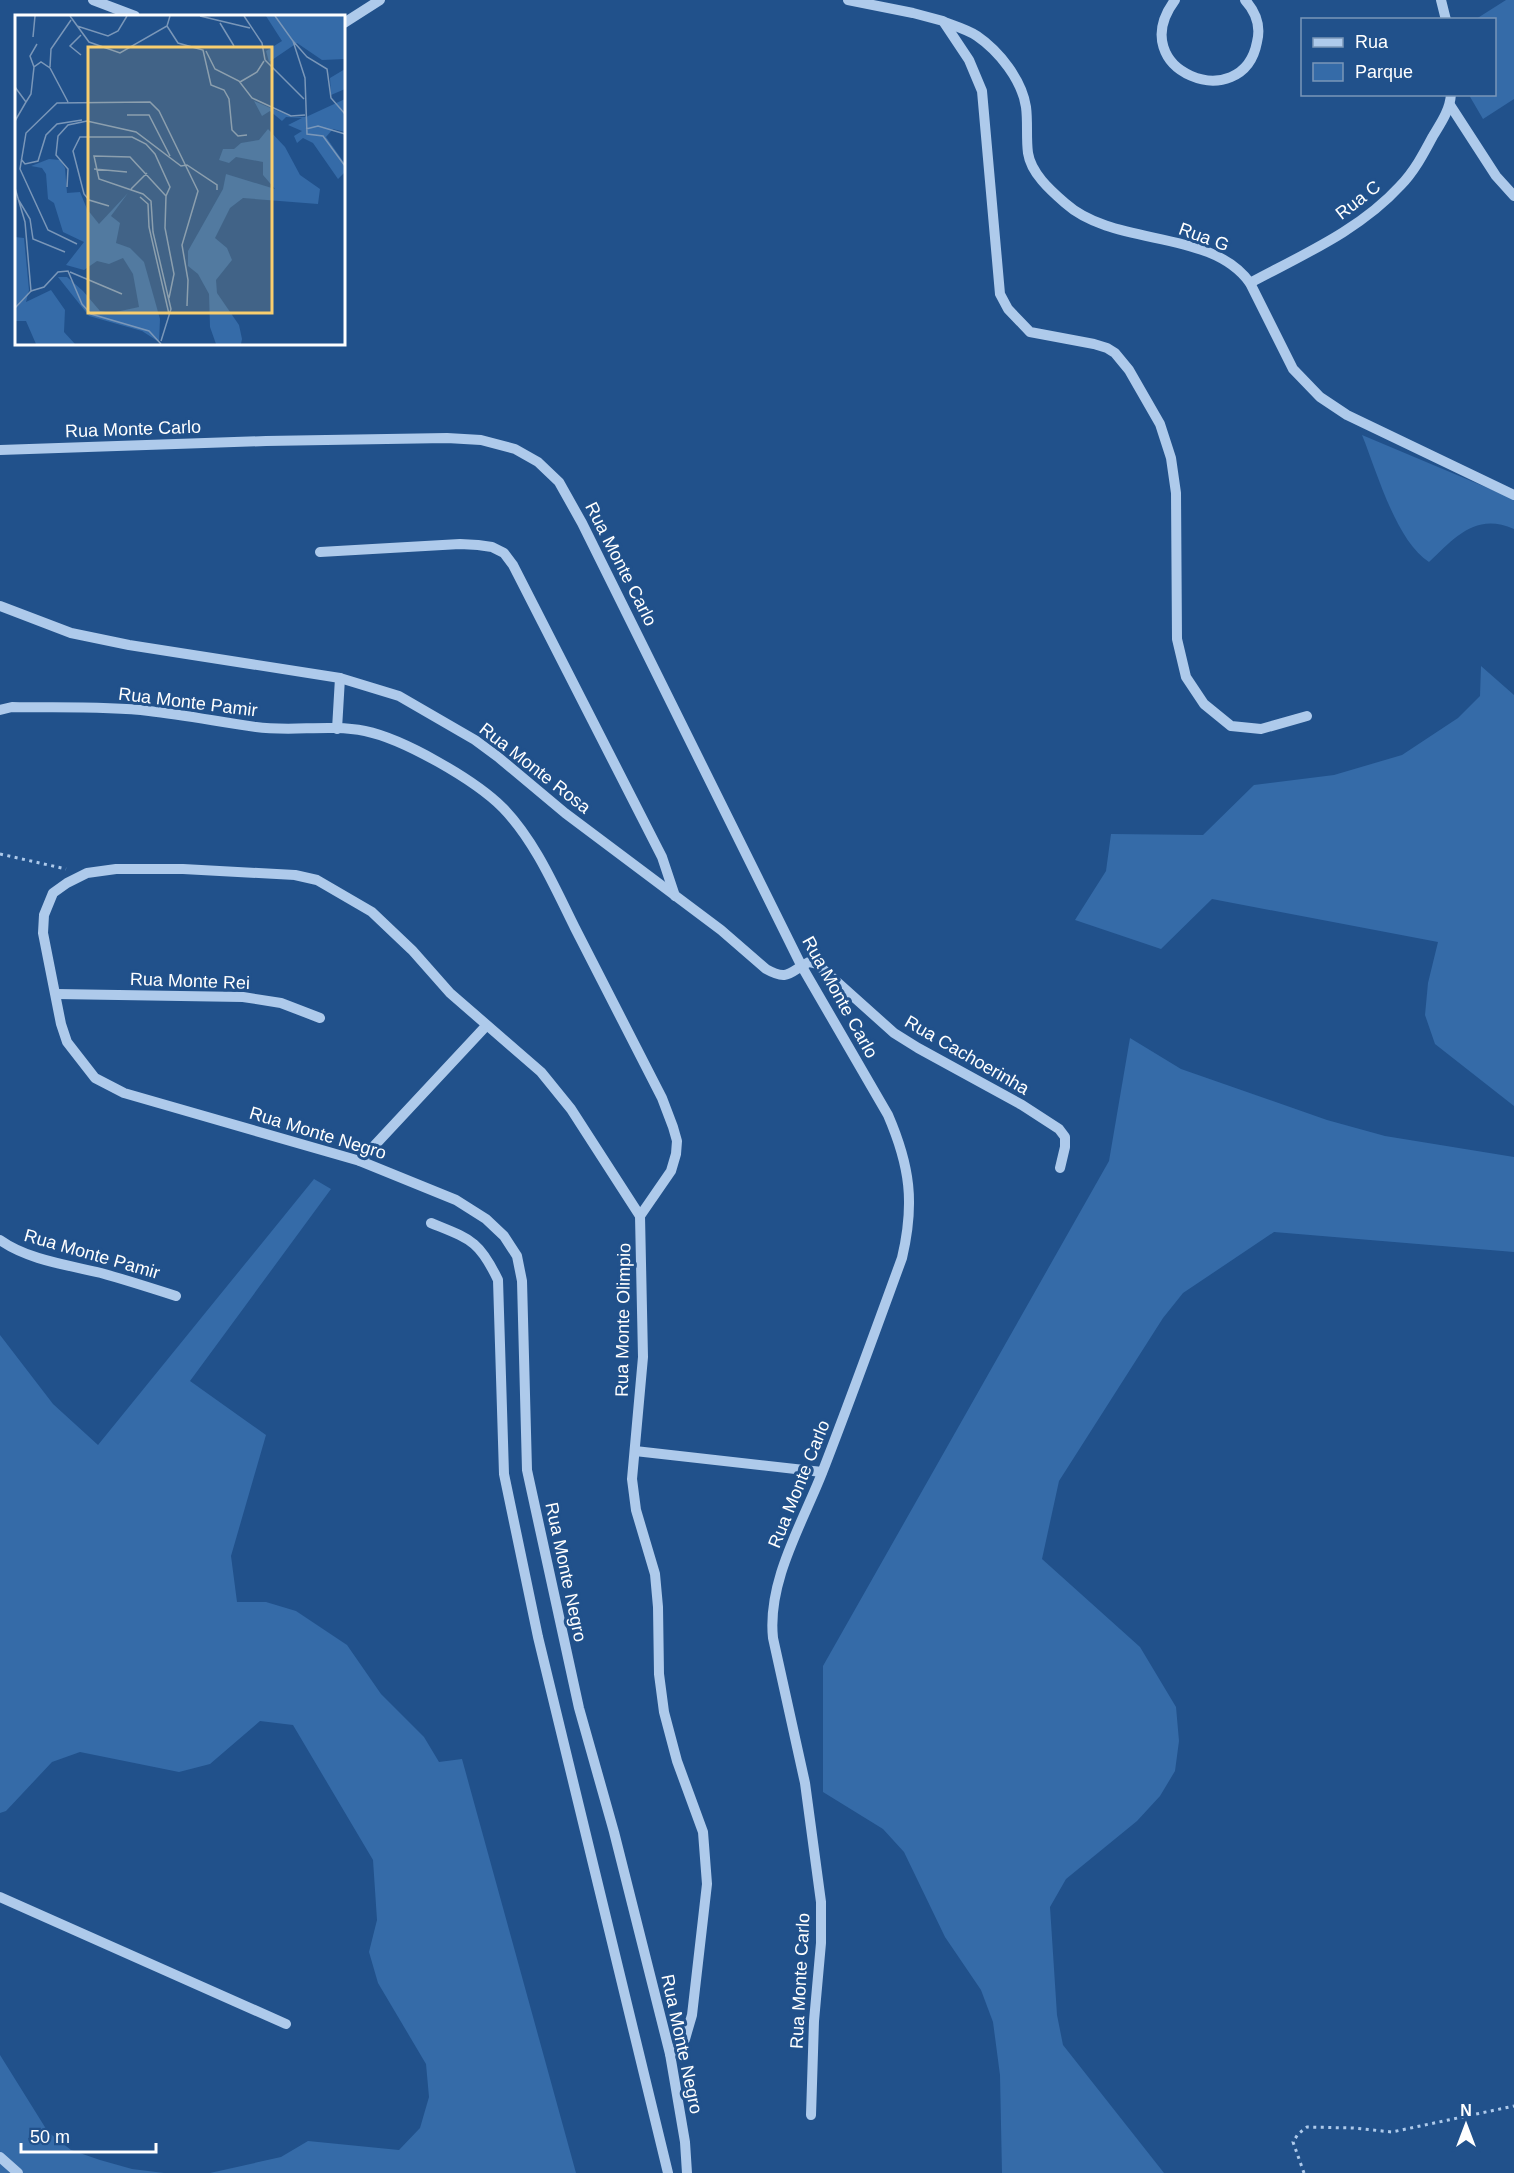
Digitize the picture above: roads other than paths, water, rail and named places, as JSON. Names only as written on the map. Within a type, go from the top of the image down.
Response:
[{"type":"street","points":[[93,0],[132,15]]},
{"type":"street","points":[[345,22],[380,0]]},
{"type":"street","name":"Rua G","points":[[848,0],[943,21],[976,36],[996,52],[1021,91],[1026,106],[1028,155],[1040,178],[1066,205],[1109,228],[1189,245],[1242,272],[1250,283],[1293,369],[1320,397],[1347,415],[1514,495]]},
{"type":"street","points":[[1175,0],[1165,13],[1161,34],[1167,55],[1181,72],[1201,81],[1223,80],[1242,70],[1255,52],[1259,31],[1254,10],[1245,0]]},
{"type":"street","points":[[1441,0],[1446,18]]},
{"type":"street","points":[[943,21],[969,60],[982,91],[1000,294],[1008,309],[1030,332],[1094,344],[1115,353],[1129,370],[1160,424],[1171,458],[1176,493],[1177,639],[1186,677],[1204,704],[1231,726],[1261,729],[1308,716]]},
{"type":"street","points":[[1451,100],[1496,176],[1514,196]]},
{"type":"street","name":"Rua C","points":[[1250,283],[1352,227],[1384,202],[1401,185],[1424,153],[1451,100]]},
{"type":"street","name":"Rua Monte Carlo","points":[[0,450],[255,441],[447,438],[481,440],[515,450],[537,462],[559,482],[582,522],[801,965],[888,1115],[898,1137],[908,1175],[909,1230],[902,1258],[822,1472],[779,1577],[773,1598],[771,1619],[773,1638],[805,1783],[821,1902],[821,1943],[814,2021],[811,2115]]},
{"type":"street","points":[[320,552],[460,544],[492,547],[504,553],[513,565],[662,857],[675,896]]},
{"type":"street","name":"Rua Monte Rosa","points":[[0,606],[71,633],[340,678],[399,696],[475,740],[498,757],[565,813],[773,973],[786,976],[794,973],[801,965]]},
{"type":"street","points":[[340,678],[337,729],[365,731],[395,741],[426,755],[478,788],[503,808],[525,835],[549,877],[662,1098],[673,1127],[676,1154],[671,1171],[640,1216]]},
{"type":"street","name":"Rua Monte Pamir","points":[[0,710],[12,707],[146,710],[267,728],[337,729]]},
{"type":"street","name":"Rua Monte Negro","points":[[640,1216],[571,1109],[524,1056],[450,993],[372,912],[317,880],[295,875],[183,869],[116,869],[87,873],[53,893],[44,915],[43,933],[61,1024],[67,1042],[95,1078],[124,1093],[360,1161],[456,1200],[486,1219],[504,1236],[517,1256],[522,1281],[527,1470],[579,1708],[614,1832],[670,2055],[685,2142],[687,2173]]},
{"type":"street","name":"Rua Cachoerinha","points":[[801,965],[809,962],[817,964],[894,1033],[1022,1105],[1059,1130],[1065,1137],[1060,1168]]},
{"type":"street","name":"Rua Monte Rei","points":[[56,994],[243,997],[281,1004],[320,1017]]},
{"type":"street","points":[[360,1161],[486,1026]]},
{"type":"street","name":"Rua Monte Olimpio","points":[[640,1216],[643,1345],[632,1479],[634,1496],[656,1574],[659,1674],[664,1712],[677,1761],[698,1814],[706,1854],[707,1884],[692,2015],[686,2039],[670,2055]]},
{"type":"street","points":[[431,1223],[467,1238],[486,1255],[498,1280],[504,1474],[538,1637],[668,2173]]},
{"type":"street","name":"Rua Monte Pamir","points":[[0,1240],[12,1249],[32,1256],[113,1276],[176,1296]]},
{"type":"street","points":[[635,1451],[822,1472]]},
{"type":"street","points":[[0,1898],[286,2024]]},
{"type":"street","points":[[0,2157],[18,2173]]}]
